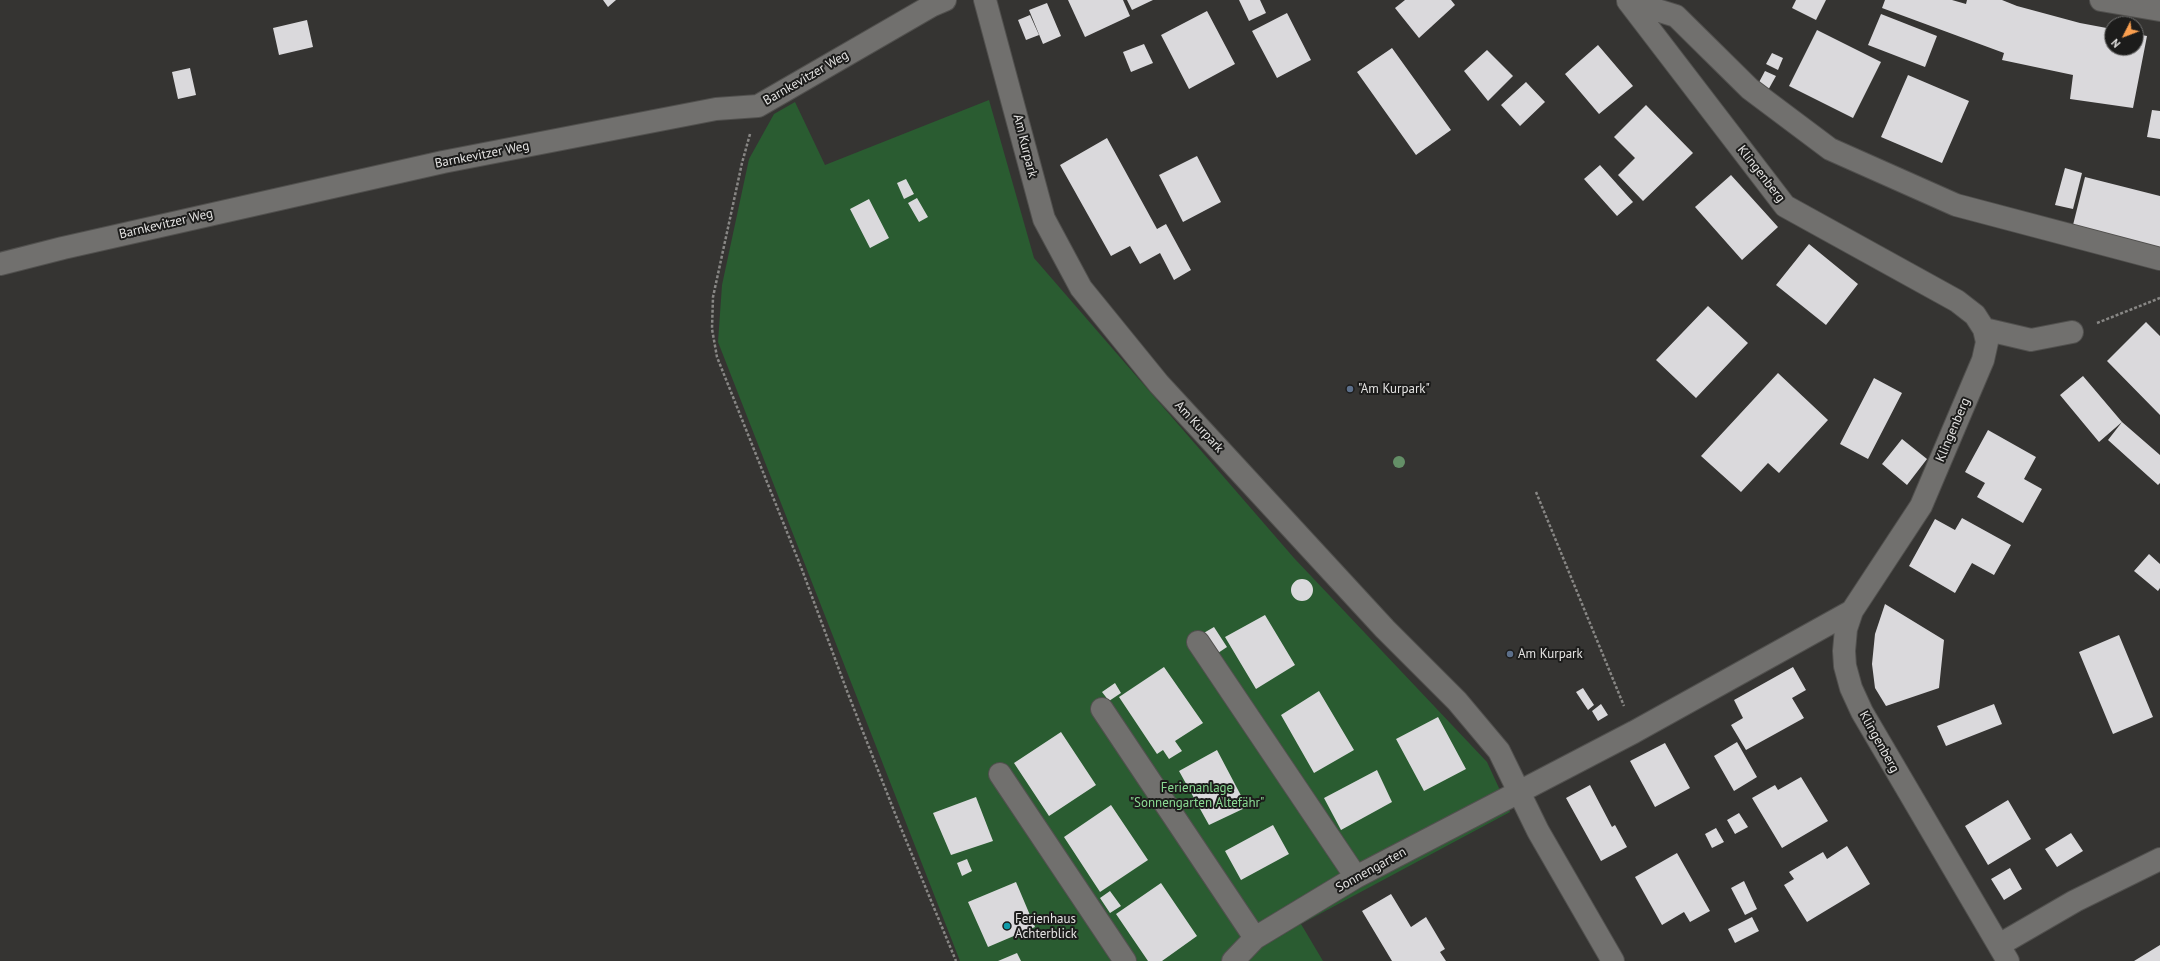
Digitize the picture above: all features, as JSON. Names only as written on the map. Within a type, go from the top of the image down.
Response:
[{"type":"street","name":"Barnkevitzer Weg","points":[[0,264],[70,246],[443,162],[716,109],[758,106],[931,6],[945,0]]},
{"type":"street","name":"Am Kurpark","points":[[985,0],[1044,219],[1081,288],[1159,384],[1385,629],[1457,701],[1499,751],[1538,831],[1613,961]]},
{"type":"street","name":"Klingenberg","points":[[1627,0],[1676,16],[1750,89],[1830,149],[1956,205],[2160,259]]},
{"type":"street","name":"Klingenberg","points":[[1627,0],[1785,206],[1957,301],[1975,315],[1984,329],[1987,342],[1983,360],[1921,506],[1852,611],[1846,630],[1844,651],[1845,666],[1851,688],[1862,712],[1899,778],[2004,953]]},
{"type":"street","points":[[2101,0],[2160,10]]},
{"type":"street","points":[[1984,329],[2032,340],[2072,332]]},
{"type":"street","points":[[1518,791],[1634,732],[1852,611]]},
{"type":"street","points":[[1198,642],[1356,877]]},
{"type":"street","points":[[1102,709],[1255,938]]},
{"type":"street","points":[[1000,774],[1125,961]]},
{"type":"street","name":"Sonnengarten","points":[[1233,961],[1255,938],[1356,877],[1518,791]]},
{"type":"street","points":[[2004,953],[2075,901],[2160,859]]},
{"type":"path","points":[[758,106],[742,163],[713,297],[712,328],[717,357],[801,567],[850,699],[956,961]]},
{"type":"path","points":[[2072,332],[2160,298]]},
{"type":"path","points":[[1536,492],[1634,732]]},
{"type":"green space","name":"Ferienanlage \"Sonnengarten Altefähr\"","points":[[989,100],[1034,258],[1294,558],[1487,762],[1510,812],[1301,924],[1323,961],[960,961],[718,342],[722,285],[749,159],[774,114],[795,102],[825,165]]},
{"type":"building","points":[[603,0],[616,0],[608,7]]},
{"type":"building","points":[[1068,0],[1123,0],[1130,16],[1085,37]]},
{"type":"building","points":[[1127,0],[1153,0],[1132,10]]},
{"type":"building","points":[[1239,0],[1260,0],[1266,13],[1249,21]]},
{"type":"building","points":[[1405,0],[1451,0],[1455,5],[1419,38],[1395,8]]},
{"type":"building","points":[[1796,0],[1826,0],[1816,20],[1792,8]]},
{"type":"building","points":[[1885,0],[1952,0],[1966,4],[1967,0],[2002,0],[2017,6],[2080,23],[2104,28],[2104,56],[2143,56],[2133,108],[2070,99],[2073,75],[2002,60],[2004,53],[1882,8]]},
{"type":"building","points":[[1047,3],[1061,36],[1043,44],[1029,10]]},
{"type":"building","points":[[1207,11],[1235,64],[1189,89],[1161,35]]},
{"type":"building","points":[[1287,13],[1311,60],[1277,78],[1252,31]]},
{"type":"building","points":[[1881,14],[1937,36],[1925,67],[1868,45]]},
{"type":"building","points":[[1030,15],[1039,35],[1026,40],[1018,20]]},
{"type":"building","points":[[307,20],[313,47],[279,55],[273,28]]},
{"type":"building","points":[[1817,30],[1881,62],[1853,118],[1789,86]]},
{"type":"building","points":[[2144,35],[2147,36],[2144,51]]},
{"type":"building","points":[[1144,44],[1153,63],[1131,72],[1123,52]]},
{"type":"building","points":[[1598,45],[1633,86],[1599,114],[1565,74]]},
{"type":"building","points":[[1392,48],[1451,130],[1416,155],[1357,72]]},
{"type":"building","points":[[1487,50],[1513,76],[1488,101],[1464,71]]},
{"type":"building","points":[[1772,53],[1783,58],[1778,70],[1766,64]]},
{"type":"building","points":[[190,68],[196,95],[178,99],[172,72]]},
{"type":"building","points":[[1765,71],[1776,76],[1767,92],[1757,86]]},
{"type":"building","points":[[1908,75],[1969,101],[1942,163],[1881,137]]},
{"type":"building","points":[[1526,82],[1545,102],[1520,126],[1501,105]]},
{"type":"building","points":[[1646,105],[1693,153],[1643,201],[1618,175],[1635,158],[1614,137]]},
{"type":"building","points":[[2152,110],[2160,111],[2160,139],[2147,137]]},
{"type":"building","points":[[1107,138],[1157,229],[1166,224],[1191,270],[1174,280],[1160,253],[1140,264],[1130,246],[1111,256],[1060,165]]},
{"type":"building","points":[[1197,156],[1221,202],[1183,222],[1159,175]]},
{"type":"building","points":[[1600,165],[1633,202],[1617,216],[1584,179]]},
{"type":"building","points":[[2065,168],[2082,173],[2073,209],[2055,205]]},
{"type":"building","points":[[1731,175],[1778,227],[1742,260],[1695,207]]},
{"type":"building","points":[[2085,177],[2160,196],[2160,251],[2072,229]]},
{"type":"building","points":[[906,179],[914,194],[904,199],[897,183]]},
{"type":"building","points":[[917,198],[928,217],[919,222],[908,203]]},
{"type":"building","points":[[869,199],[889,238],[870,248],[850,209]]},
{"type":"building","points":[[1809,244],[1858,284],[1826,325],[1776,285]]},
{"type":"building","points":[[1708,306],[1748,343],[1696,398],[1656,360]]},
{"type":"building","points":[[2146,322],[2160,336],[2160,415],[2107,361]]},
{"type":"building","points":[[1778,373],[1828,420],[1779,473],[1768,463],[1741,492],[1701,456]]},
{"type":"building","points":[[2083,376],[2122,422],[2099,442],[2060,395]]},
{"type":"building","points":[[1874,378],[1902,393],[1868,459],[1840,444]]},
{"type":"building","points":[[2122,422],[2160,455],[2160,483],[2158,485],[2108,440]]},
{"type":"building","points":[[1988,430],[2036,457],[2024,479],[2042,489],[2023,523],[1977,497],[1985,483],[1965,472]]},
{"type":"building","points":[[1902,439],[1927,459],[1907,485],[1882,464]]},
{"type":"building","points":[[1962,518],[2011,545],[1994,575],[1972,563],[1955,593],[1909,566],[1935,519],[1955,530]]},
{"type":"building","points":[[2149,554],[2160,564],[2160,588],[2158,591],[2134,571]]},
{"type":"building","points":[[1302,579],[1310,582],[1313,590],[1310,598],[1302,601],[1294,598],[1291,590],[1294,582]]},
{"type":"building","points":[[1885,604],[1944,640],[1939,688],[1886,706],[1875,688],[1872,664],[1875,634]]},
{"type":"building","points":[[1265,615],[1295,665],[1256,689],[1225,637]]},
{"type":"building","points":[[1214,627],[1227,647],[1215,655],[1202,634]]},
{"type":"building","points":[[2119,635],[2153,717],[2113,734],[2079,652]]},
{"type":"building","points":[[1164,667],[1203,723],[1175,741],[1182,751],[1169,759],[1163,750],[1157,754],[1119,697]]},
{"type":"building","points":[[1793,667],[1806,690],[1792,698],[1804,718],[1746,750],[1731,725],[1743,718],[1734,700]]},
{"type":"building","points":[[1115,683],[1121,693],[1109,701],[1102,692]]},
{"type":"building","points":[[1583,688],[1594,705],[1588,710],[1576,692]]},
{"type":"building","points":[[1319,691],[1354,750],[1314,773],[1281,715]]},
{"type":"building","points":[[1601,704],[1608,715],[1598,721],[1592,711]]},
{"type":"building","points":[[1994,704],[2002,724],[1946,746],[1937,726]]},
{"type":"building","points":[[1438,717],[1466,769],[1424,791],[1396,739]]},
{"type":"building","points":[[1061,732],[1096,785],[1049,816],[1014,763]]},
{"type":"building","points":[[1737,742],[1757,777],[1734,791],[1714,756]]},
{"type":"building","points":[[1665,743],[1690,788],[1655,807],[1630,761]]},
{"type":"building","points":[[1217,750],[1247,807],[1209,825],[1179,771]]},
{"type":"building","points":[[1377,770],[1392,802],[1341,830],[1324,798]]},
{"type":"building","points":[[1801,777],[1828,821],[1782,848],[1752,798],[1775,785],[1778,790]]},
{"type":"building","points":[[1590,785],[1612,827],[1615,825],[1627,847],[1601,861],[1566,798]]},
{"type":"building","points":[[976,797],[993,841],[951,855],[933,813]]},
{"type":"building","points":[[2008,800],[2031,839],[1988,865],[1965,826]]},
{"type":"building","points":[[1111,805],[1148,860],[1100,892],[1064,837]]},
{"type":"building","points":[[1739,813],[1748,827],[1735,834],[1727,820]]},
{"type":"building","points":[[1273,825],[1289,854],[1241,880],[1225,851]]},
{"type":"building","points":[[1716,828],[1724,842],[1712,848],[1705,834]]},
{"type":"building","points":[[2071,833],[2083,851],[2057,867],[2045,849]]},
{"type":"building","points":[[1847,846],[1870,884],[1807,922],[1784,885],[1794,879],[1789,872],[1823,852],[1827,859]]},
{"type":"building","points":[[1677,853],[1710,911],[1690,922],[1684,912],[1662,925],[1635,877]]},
{"type":"building","points":[[967,859],[972,871],[962,876],[957,863]]},
{"type":"building","points":[[2010,868],[2022,889],[2004,900],[1991,879]]},
{"type":"building","points":[[1744,881],[1757,909],[1745,915],[1731,888]]},
{"type":"building","points":[[1016,882],[1035,927],[988,947],[968,902]]},
{"type":"building","points":[[1161,883],[1197,936],[1162,961],[1148,961],[1116,914]]},
{"type":"building","points":[[1110,891],[1121,906],[1110,913],[1100,898]]},
{"type":"building","points":[[1391,894],[1411,927],[1426,917],[1445,949],[1440,952],[1446,961],[1392,961],[1362,911]]},
{"type":"building","points":[[1752,917],[1759,931],[1735,943],[1728,929]]},
{"type":"building","points":[[2160,945],[2160,961],[2134,961]]},
{"type":"building","points":[[1017,953],[1021,961],[998,961]]},
{"type":"place","name":"\"Am Kurpark\"","points":[[1350,389]]},
{"type":"place","name":"Am Kurpark","points":[[1510,654]]},
{"type":"place","name":"Ferienhaus Achterblick","points":[[1007,926]]}]
